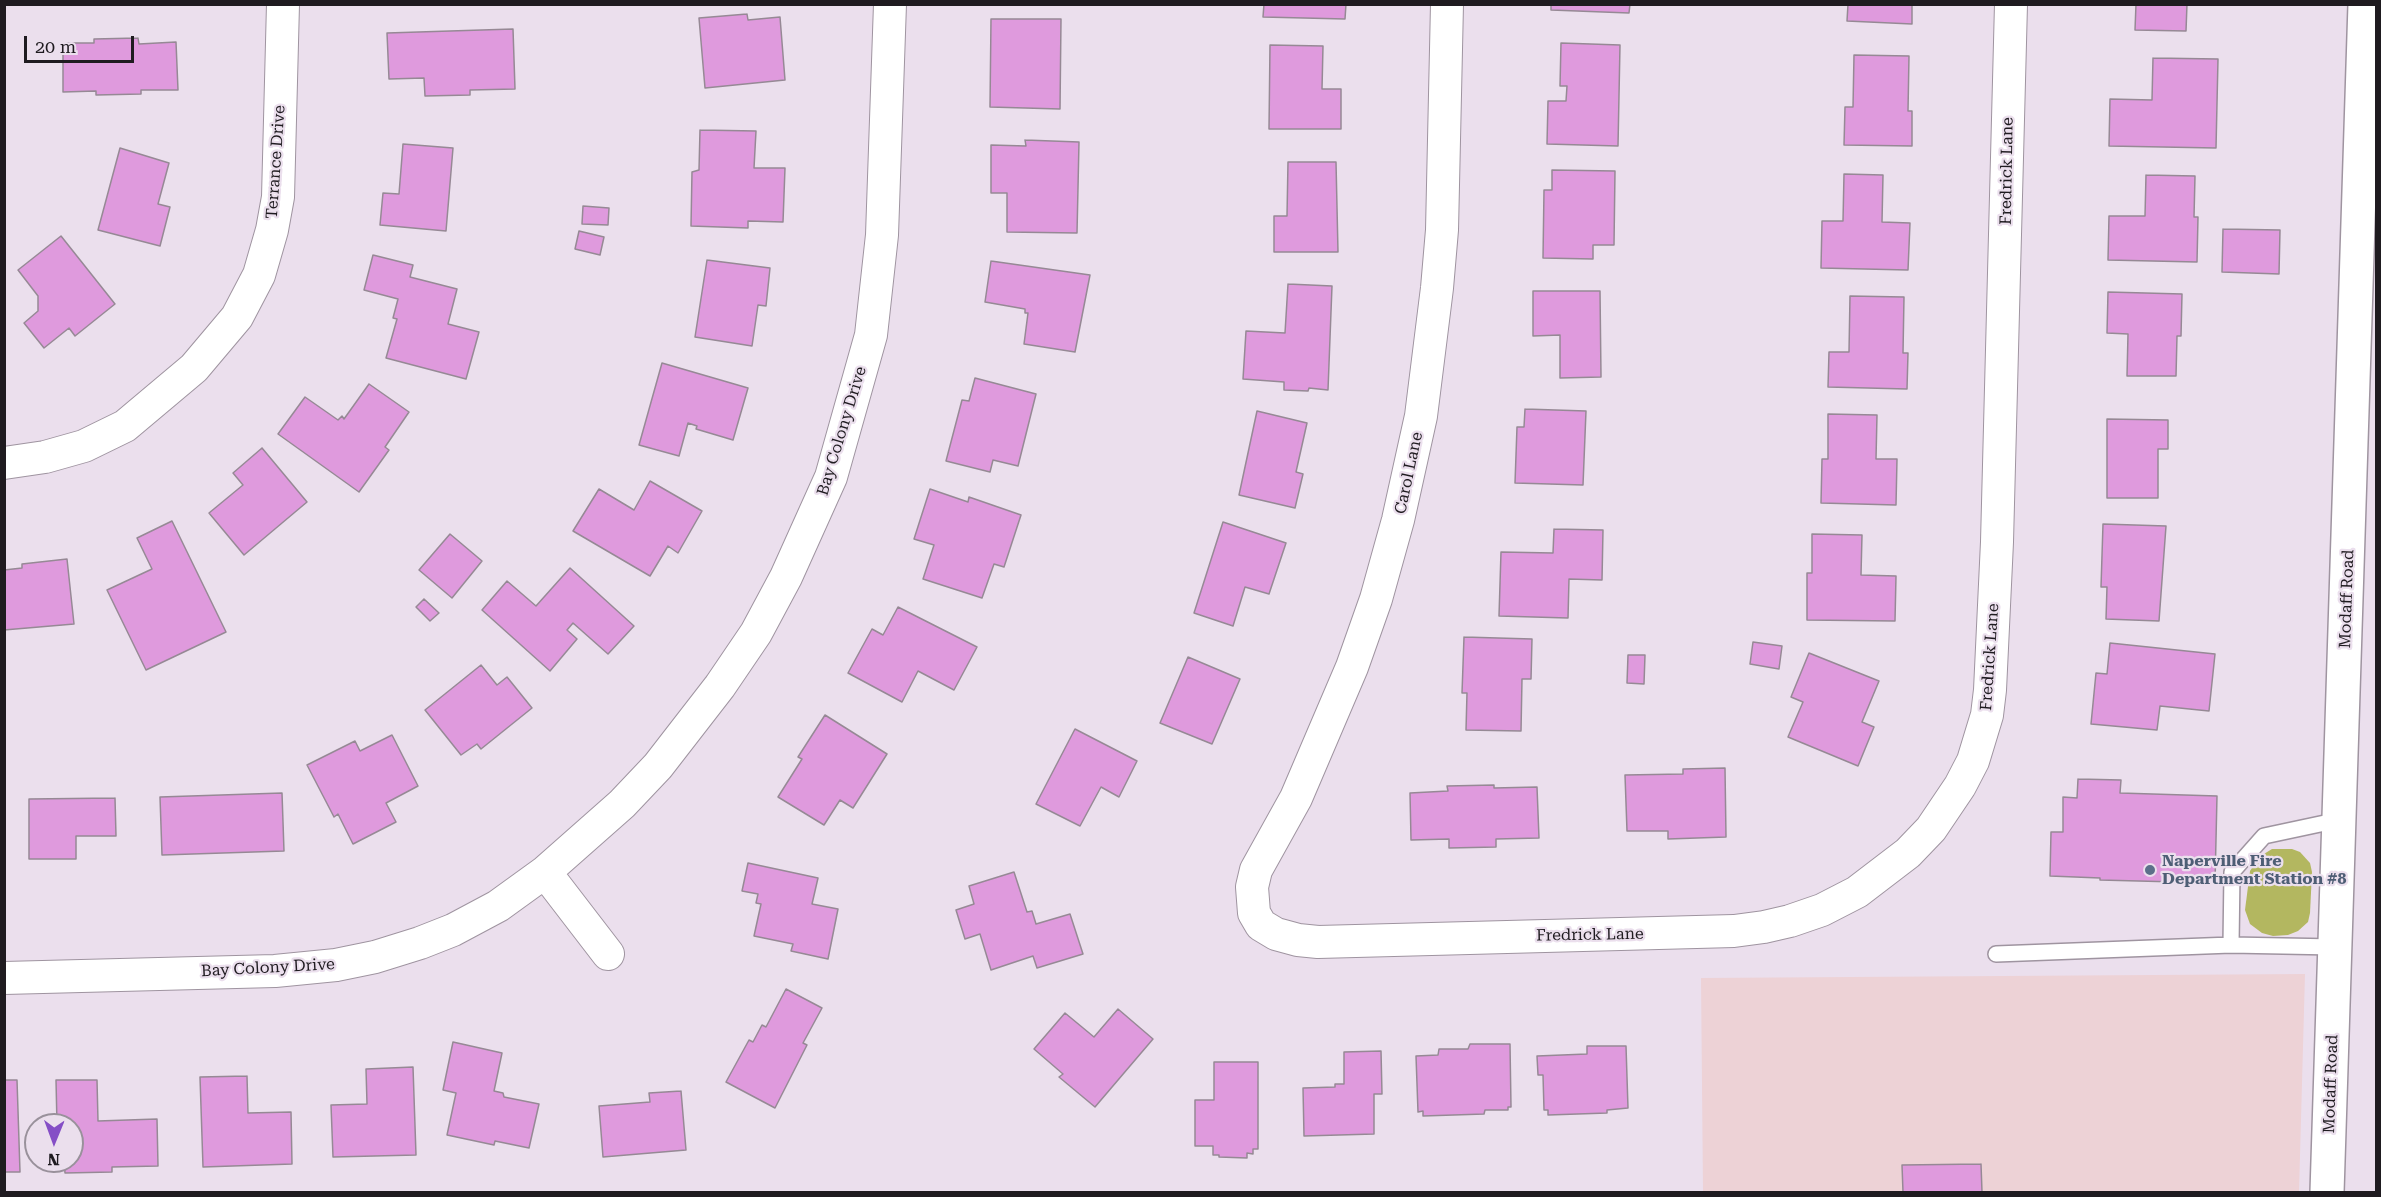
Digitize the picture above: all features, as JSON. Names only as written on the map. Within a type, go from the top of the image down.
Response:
[{"type":"street","name":"Terrance Drive","points":[[4,463],[45,457],[84,446],[125,426],[194,368],[237,317],[259,275],[272,230],[278,197],[283,4]]},
{"type":"street","name":"Bay Colony Drive","points":[[4,978],[275,971],[336,965],[375,957],[453,930],[498,906],[545,872],[629,796],[658,766],[720,686],[756,633],[786,578],[831,477],[871,335],[882,235],[890,4]]},
{"type":"street","name":"Carol Lane","points":[[1254,912],[1252,887],[1256,870],[1296,798],[1352,666],[1376,599],[1398,520],[1421,416],[1442,230],[1447,4]]},
{"type":"street","name":"Fredrick Lane","points":[[1254,912],[1261,925],[1276,934],[1318,942],[1744,930],[1790,921],[1822,910],[1857,892],[1908,853],[1931,829],[1960,786],[1972,761],[1987,715],[1990,690],[1997,542],[2011,4]]},
{"type":"street","name":"Modaff Road","points":[[2327,1192],[2365,4]]},
{"type":"street","points":[[545,872],[608,954]]},
{"type":"lane","points":[[2231,945],[2232,872],[2264,836],[2339,820]]},
{"type":"lane","points":[[1996,954],[2231,945],[2335,947]]},
{"type":"shaded area","points":[[2305,974],[2299,1192],[1703,1192],[1701,978]]},
{"type":"green space","points":[[2272,849],[2292,849],[2300,852],[2310,863],[2312,872],[2308,922],[2298,931],[2288,935],[2273,936],[2262,933],[2250,924],[2245,910],[2250,871],[2259,857]]},
{"type":"building","points":[[1264,4],[1346,4],[1345,19],[1263,17]]},
{"type":"building","points":[[1551,4],[1630,4],[1629,13],[1551,10]]},
{"type":"building","points":[[1848,4],[1912,4],[1912,24],[1847,21]]},
{"type":"building","points":[[2136,4],[2187,4],[2186,31],[2135,30]]},
{"type":"building","points":[[747,14],[748,20],[780,17],[785,80],[705,88],[699,18]]},
{"type":"building","points":[[991,19],[1061,19],[1060,109],[990,107]]},
{"type":"building","points":[[513,29],[515,89],[470,90],[470,95],[425,96],[424,78],[389,79],[387,33]]},
{"type":"building","points":[[138,38],[139,44],[176,42],[178,90],[141,90],[141,94],[96,95],[96,91],[63,92],[63,43],[94,43],[94,39]]},
{"type":"building","points":[[1561,43],[1620,45],[1618,146],[1547,144],[1548,101],[1566,101],[1567,86],[1560,86]]},
{"type":"building","points":[[1270,45],[1323,46],[1322,89],[1341,89],[1341,129],[1269,129]]},
{"type":"building","points":[[1854,55],[1909,56],[1908,111],[1912,111],[1912,146],[1844,145],[1845,107],[1853,107]]},
{"type":"building","points":[[2153,58],[2218,59],[2216,148],[2109,146],[2110,99],[2152,100]]},
{"type":"building","points":[[700,130],[756,131],[754,168],[785,168],[783,222],[748,221],[748,228],[691,226],[692,172],[699,170]]},
{"type":"building","points":[[1025,140],[1079,142],[1077,233],[1007,232],[1007,193],[991,193],[991,145],[1026,146]]},
{"type":"building","points":[[403,144],[453,148],[446,231],[380,225],[383,193],[399,194]]},
{"type":"building","points":[[120,148],[169,163],[158,204],[170,207],[160,246],[98,230]]},
{"type":"building","points":[[1288,162],[1336,162],[1338,252],[1274,252],[1274,216],[1287,216]]},
{"type":"building","points":[[1552,170],[1615,171],[1614,245],[1593,245],[1593,259],[1543,258],[1544,190],[1552,190]]},
{"type":"building","points":[[1844,174],[1883,175],[1882,222],[1910,223],[1908,270],[1821,268],[1822,221],[1843,221]]},
{"type":"building","points":[[2146,175],[2195,176],[2194,217],[2198,217],[2197,262],[2108,260],[2109,216],[2145,216]]},
{"type":"building","points":[[583,206],[609,208],[608,225],[582,224]]},
{"type":"building","points":[[2223,229],[2280,230],[2279,274],[2222,272]]},
{"type":"building","points":[[579,231],[604,237],[600,255],[575,249]]},
{"type":"building","points":[[61,236],[115,304],[75,336],[69,328],[44,348],[24,323],[38,311],[38,296],[18,270]]},
{"type":"building","points":[[373,255],[413,265],[410,277],[457,289],[448,324],[479,332],[466,379],[386,358],[397,319],[393,318],[398,299],[364,290]]},
{"type":"building","points":[[707,260],[770,268],[766,306],[758,305],[752,346],[695,337]]},
{"type":"building","points":[[991,261],[1090,275],[1075,352],[1024,344],[1028,313],[1025,313],[1025,309],[985,302]]},
{"type":"building","points":[[1288,284],[1332,286],[1328,390],[1309,388],[1308,391],[1284,390],[1284,382],[1243,379],[1246,331],[1285,333]]},
{"type":"building","points":[[1533,291],[1600,291],[1601,377],[1560,378],[1560,335],[1533,336]]},
{"type":"building","points":[[2108,292],[2182,294],[2181,336],[2177,336],[2176,376],[2127,376],[2128,334],[2107,333]]},
{"type":"building","points":[[1850,296],[1904,297],[1903,353],[1908,353],[1907,389],[1828,387],[1829,352],[1849,352]]},
{"type":"building","points":[[662,363],[748,388],[733,440],[696,429],[697,426],[688,423],[679,456],[639,445]]},
{"type":"building","points":[[975,378],[1036,394],[1018,466],[993,460],[990,472],[946,461],[962,400],[969,401]]},
{"type":"building","points":[[369,384],[409,412],[385,447],[389,450],[359,492],[278,434],[305,397],[338,420],[342,416],[344,419]]},
{"type":"building","points":[[1525,409],[1586,411],[1583,485],[1515,483],[1517,427],[1524,427]]},
{"type":"building","points":[[1257,411],[1307,423],[1296,472],[1303,474],[1295,508],[1239,495]]},
{"type":"building","points":[[1828,414],[1877,415],[1876,459],[1897,459],[1896,505],[1821,503],[1822,459],[1828,459]]},
{"type":"building","points":[[2107,419],[2168,420],[2168,449],[2158,449],[2158,498],[2107,498]]},
{"type":"building","points":[[262,448],[307,502],[244,555],[209,513],[243,485],[233,473]]},
{"type":"building","points":[[650,481],[702,511],[678,553],[668,546],[650,576],[573,531],[599,489],[634,510]]},
{"type":"building","points":[[930,489],[968,502],[969,497],[1021,515],[1004,567],[994,564],[982,598],[923,579],[934,545],[914,539]]},
{"type":"building","points":[[172,521],[226,632],[146,670],[107,590],[152,569],[137,538]]},
{"type":"building","points":[[1223,522],[1286,543],[1269,594],[1245,587],[1233,626],[1194,613]]},
{"type":"building","points":[[2103,524],[2166,526],[2159,621],[2106,619],[2107,587],[2101,587]]},
{"type":"building","points":[[1554,529],[1603,530],[1602,580],[1569,579],[1568,618],[1499,616],[1501,552],[1553,553]]},
{"type":"building","points":[[450,534],[482,561],[452,598],[419,570]]},
{"type":"building","points":[[1812,534],[1862,535],[1861,575],[1896,576],[1895,621],[1807,620],[1807,573],[1812,573]]},
{"type":"building","points":[[67,559],[74,624],[4,630],[4,570],[22,568],[22,564]]},
{"type":"building","points":[[570,568],[634,626],[608,654],[573,623],[567,630],[577,639],[550,671],[482,610],[507,581],[536,606]]},
{"type":"building","points":[[424,599],[439,613],[430,621],[416,607]]},
{"type":"building","points":[[898,607],[977,647],[954,690],[918,671],[902,702],[848,673],[872,629],[883,635]]},
{"type":"building","points":[[1464,637],[1532,639],[1531,679],[1522,679],[1521,731],[1466,730],[1467,693],[1462,693]]},
{"type":"building","points":[[1753,642],[1782,646],[1779,669],[1750,664]]},
{"type":"building","points":[[2110,643],[2215,654],[2209,711],[2160,706],[2157,730],[2091,724],[2096,673],[2107,674]]},
{"type":"building","points":[[1809,653],[1879,681],[1862,722],[1874,727],[1858,766],[1788,737],[1803,702],[1791,697]]},
{"type":"building","points":[[1628,655],[1645,655],[1644,684],[1627,683]]},
{"type":"building","points":[[1188,657],[1240,679],[1212,744],[1160,723]]},
{"type":"building","points":[[481,665],[497,685],[507,677],[532,708],[481,749],[477,744],[461,755],[425,710]]},
{"type":"building","points":[[825,715],[887,754],[853,808],[840,800],[824,825],[778,797],[802,759],[798,757]]},
{"type":"building","points":[[1075,729],[1137,761],[1119,797],[1101,787],[1080,826],[1036,804]]},
{"type":"building","points":[[392,735],[418,786],[386,803],[396,822],[353,844],[338,814],[334,817],[307,765],[355,741],[360,751]]},
{"type":"building","points":[[1725,768],[1726,837],[1668,839],[1668,831],[1627,831],[1625,775],[1683,774],[1683,769]]},
{"type":"building","points":[[2078,779],[2121,780],[2120,793],[2217,796],[2215,883],[2100,880],[2100,878],[2050,876],[2051,832],[2063,832],[2063,797],[2077,798]]},
{"type":"building","points":[[1494,785],[1494,788],[1537,787],[1539,838],[1496,839],[1496,847],[1449,848],[1449,839],[1411,840],[1410,793],[1448,791],[1447,786]]},
{"type":"building","points":[[282,793],[284,851],[162,855],[160,797]]},
{"type":"building","points":[[115,798],[116,836],[76,836],[76,859],[29,859],[29,799]]},
{"type":"building","points":[[748,863],[818,878],[812,904],[838,909],[828,959],[791,951],[793,944],[754,936],[761,904],[756,903],[758,894],[742,891]]},
{"type":"building","points":[[1014,872],[1027,912],[1032,911],[1036,924],[1070,914],[1083,954],[1037,968],[1033,956],[991,970],[980,934],[965,939],[956,910],[974,904],[969,886]]},
{"type":"building","points":[[786,989],[822,1008],[803,1043],[807,1045],[775,1108],[726,1082],[749,1040],[753,1042],[762,1025],[766,1027]]},
{"type":"building","points":[[1118,1009],[1153,1039],[1095,1107],[1059,1077],[1063,1074],[1034,1049],[1065,1013],[1094,1037]]},
{"type":"building","points":[[453,1042],[502,1053],[494,1091],[503,1093],[504,1097],[539,1104],[529,1148],[495,1141],[494,1145],[447,1135],[456,1093],[443,1090]]},
{"type":"building","points":[[1470,1044],[1510,1044],[1511,1107],[1508,1107],[1508,1110],[1485,1110],[1484,1114],[1423,1116],[1423,1111],[1418,1112],[1416,1056],[1438,1055],[1439,1049],[1468,1049]]},
{"type":"building","points":[[1587,1046],[1626,1046],[1628,1108],[1607,1110],[1607,1113],[1548,1115],[1548,1110],[1544,1110],[1543,1075],[1538,1075],[1537,1056],[1587,1054]]},
{"type":"building","points":[[1381,1051],[1382,1094],[1374,1094],[1374,1134],[1304,1136],[1303,1088],[1335,1087],[1335,1084],[1344,1084],[1344,1052]]},
{"type":"building","points":[[1214,1062],[1258,1062],[1258,1149],[1253,1149],[1253,1154],[1247,1153],[1247,1158],[1219,1157],[1219,1155],[1213,1155],[1213,1146],[1195,1146],[1195,1100],[1214,1100]]},
{"type":"building","points":[[413,1067],[416,1155],[333,1157],[331,1105],[367,1104],[366,1069]]},
{"type":"building","points":[[247,1076],[248,1113],[291,1112],[292,1164],[203,1167],[200,1077]]},
{"type":"building","points":[[4,1080],[17,1080],[20,1172],[4,1172]]},
{"type":"building","points":[[56,1080],[97,1080],[98,1121],[157,1119],[158,1166],[112,1167],[112,1172],[84,1173],[84,1113],[57,1113]]},
{"type":"building","points":[[681,1091],[686,1150],[603,1157],[599,1106],[650,1102],[649,1093]]},
{"type":"building","points":[[1981,1164],[1982,1192],[1903,1192],[1902,1165]]},
{"type":"place","name":"Naperville Fire Department Station #8","points":[[2150,870]]}]
